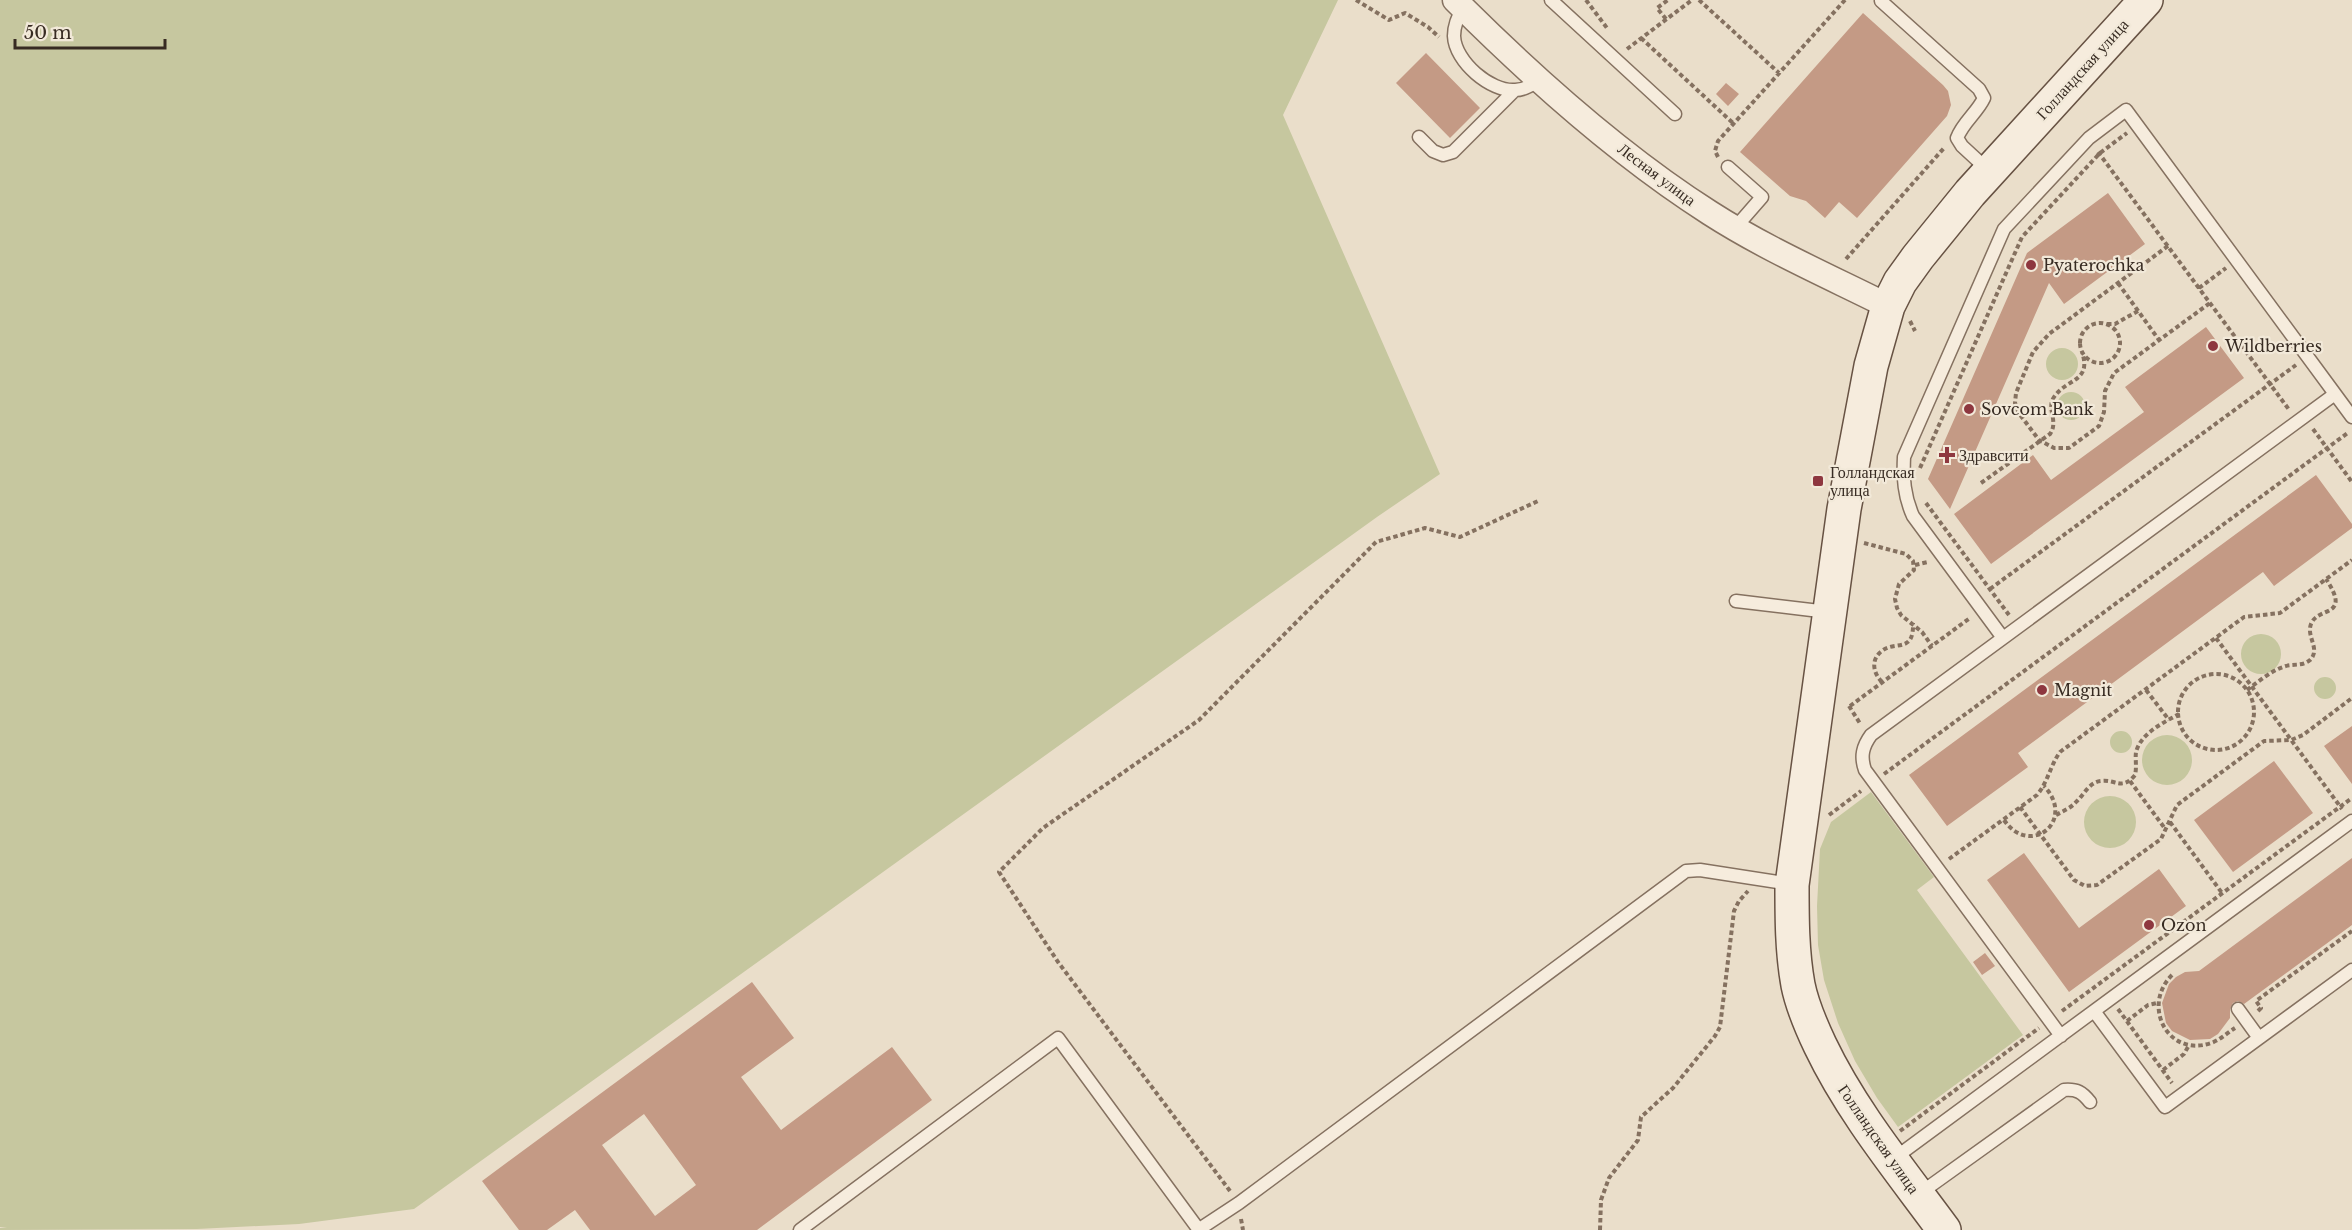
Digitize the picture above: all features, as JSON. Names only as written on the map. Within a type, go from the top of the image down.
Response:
[{"type":"street","name":"Голландская улица","points":[[1944,1230],[1918,1195],[1895,1146],[1862,1120],[1833,1074],[1810,1025],[1798,986],[1792,921],[1792,885],[1844,509],[1871,366],[1888,306],[1900,282],[1990,171],[2146,0]]},
{"type":"street","name":"Лесная улица","points":[[1462,2],[1540,79],[1641,164],[1709,213],[1888,306]]},
{"type":"lane","points":[[1551,0],[1675,114]]},
{"type":"lane","points":[[1881,1],[1979,89],[1984,98],[1961,128],[1957,138],[1962,146],[1990,171]]},
{"type":"lane","points":[[1462,2],[1454,38],[1459,53],[1470,68],[1496,88],[1515,90],[1526,88],[1540,79]]},
{"type":"lane","points":[[1419,136],[1433,151],[1443,155],[1453,152],[1515,90]]},
{"type":"lane","points":[[2003,638],[1913,516],[1907,502],[1903,480],[1904,457],[2004,229],[2089,138],[2126,111],[2352,417]]},
{"type":"lane","points":[[1728,167],[1762,197],[1735,228]]},
{"type":"lane","points":[[2061,1036],[1873,782],[1863,763],[1863,750],[1869,739],[2335,394]]},
{"type":"lane","points":[[1736,601],[1829,613]]},
{"type":"lane","points":[[1895,1146],[2061,1036],[2352,821]]},
{"type":"lane","points":[[800,1230],[1058,1038],[1199,1230],[1239,1203],[1686,871],[1700,870],[1792,885]]},
{"type":"lane","points":[[2094,1011],[2165,1107],[2352,970]]},
{"type":"lane","points":[[2238,1009],[2259,1038]]},
{"type":"lane","points":[[1918,1195],[2064,1090],[2075,1089],[2084,1094],[2090,1102]]},
{"type":"path","points":[[1356,0],[1389,20],[1405,13],[1428,27],[1437,38],[1454,38]]},
{"type":"path","points":[[1666,19],[1658,8],[1668,0]]},
{"type":"path","points":[[1614,58],[1692,0]]},
{"type":"path","points":[[1699,0],[1779,73]]},
{"type":"path","points":[[1728,167],[1719,159],[1715,151],[1718,141],[1845,0]]},
{"type":"path","points":[[1641,38],[1734,124]]},
{"type":"path","points":[[1918,474],[2022,237],[2100,153],[2137,126]]},
{"type":"path","points":[[1846,259],[1944,148],[1957,138]]},
{"type":"path","points":[[2089,138],[2270,384],[2327,448],[2352,482]]},
{"type":"path","points":[[2168,246],[2049,334],[2033,352],[2016,393],[2018,412],[2039,440],[2054,448],[2069,448],[2099,426],[2104,412],[2105,392],[2114,373],[2210,303]]},
{"type":"path","points":[[2199,288],[2236,260]]},
{"type":"path","points":[[2118,283],[2159,340]]},
{"type":"path","points":[[1981,483],[2054,429],[2051,402],[2056,395],[2077,380],[2083,371],[2085,361],[2081,336],[2085,330],[2099,323],[2115,324],[2138,311]]},
{"type":"path","points":[[2082,352],[2093,362],[2101,363],[2114,357],[2120,342],[2118,335],[2106,324]]},
{"type":"path","points":[[1843,705],[1850,706],[1932,646],[1978,605],[1990,590],[2307,356]]},
{"type":"path","points":[[1828,816],[2352,429]]},
{"type":"path","points":[[1920,495],[2018,627]]},
{"type":"path","points":[[1243,1230],[1239,1203],[1059,962],[999,872],[1043,828],[1199,720],[1376,542],[1425,528],[1460,537],[1538,501]]},
{"type":"path","points":[[1860,542],[1906,554],[1913,561],[1914,570],[1899,584],[1895,599],[1901,615],[1913,623],[1932,646]]},
{"type":"path","points":[[1964,849],[2004,820],[2044,786],[2060,752],[2244,617],[2280,613],[2352,560]]},
{"type":"path","points":[[2247,690],[2281,667],[2302,665],[2313,656],[2315,650],[2310,631],[2311,624],[2315,619],[2331,611],[2337,600],[2336,593],[2326,579]]},
{"type":"path","points":[[1882,682],[1875,674],[1877,656],[1888,648],[1895,648],[1907,642],[1911,636],[1913,623]]},
{"type":"path","points":[[2216,638],[2334,798]]},
{"type":"path","points":[[2210,674],[2224,675],[2237,680],[2247,690],[2253,702],[2254,716],[2250,730],[2241,741],[2229,748],[2216,750],[2202,747],[2190,739],[2182,728],[2179,714],[2180,700],[2187,688],[2197,679],[2210,674]]},
{"type":"path","points":[[2146,689],[2169,720]]},
{"type":"path","points":[[2020,807],[2074,880],[2079,884],[2091,886],[2102,882],[2161,839],[2177,805],[2264,741],[2291,740],[2303,735],[2352,698]]},
{"type":"path","points":[[1850,706],[1869,739]]},
{"type":"path","points":[[2056,815],[2070,808],[2093,783],[2101,780],[2121,784],[2130,782],[2135,775],[2135,754],[2139,745],[2154,729],[2179,714]]},
{"type":"path","points":[[2130,782],[2166,830]]},
{"type":"path","points":[[2004,820],[2010,829],[2019,835],[2030,837],[2050,827],[2056,815],[2056,806],[2052,795],[2044,786]]},
{"type":"path","points":[[1895,1146],[2049,1021],[2352,798]]},
{"type":"path","points":[[2169,822],[2216,884]]},
{"type":"path","points":[[1600,1230],[1601,1200],[1609,1179],[1638,1140],[1641,1117],[1673,1088],[1720,1027],[1734,911],[1739,901],[1760,880]]},
{"type":"path","points":[[2110,999],[2182,1095]]},
{"type":"path","points":[[2127,1021],[2148,1005],[2157,1003]]},
{"type":"path","points":[[2163,1070],[2184,1054],[2189,1045]]},
{"type":"green space","points":[[0,0],[1338,0],[1283,115],[1440,474],[414,1209],[299,1224],[197,1229],[0,1230],[0,1228],[7,1228],[0,1227]]},
{"type":"green space","points":[[2062,348],[2073,353],[2078,364],[2073,375],[2062,380],[2051,375],[2046,364],[2051,353]]},
{"type":"green space","points":[[2071,392],[2081,396],[2085,406],[2081,416],[2071,420],[2061,416],[2057,406],[2061,396]]},
{"type":"green space","points":[[2261,634],[2269,635],[2275,640],[2280,646],[2280,662],[2275,668],[2269,673],[2261,674],[2253,673],[2247,668],[2242,662],[2241,654],[2242,646],[2247,640],[2253,635]]},
{"type":"green space","points":[[2325,677],[2333,680],[2336,688],[2333,696],[2325,699],[2317,696],[2314,688],[2317,680]]},
{"type":"green space","points":[[2121,731],[2129,734],[2132,742],[2129,750],[2121,753],[2113,750],[2110,742],[2113,734]]},
{"type":"green space","points":[[2162,735],[2172,735],[2185,742],[2192,755],[2192,765],[2185,778],[2172,785],[2162,785],[2153,781],[2146,774],[2142,765],[2142,755],[2146,746],[2153,739]]},
{"type":"green space","points":[[1871,792],[1934,877],[1917,890],[2023,1035],[1898,1127],[1855,1061],[1838,1023],[1824,980],[1818,945],[1817,906],[1820,849],[1831,822]]},
{"type":"green space","points":[[2105,796],[2115,796],[2129,803],[2136,822],[2129,841],[2115,848],[2105,848],[2095,844],[2088,837],[2084,827],[2084,817],[2088,807],[2095,800]]},
{"type":"building","points":[[1863,13],[1943,85],[1948,91],[1951,105],[1947,116],[1857,218],[1839,202],[1825,218],[1806,201],[1790,196],[1740,152]]},
{"type":"building","points":[[1426,53],[1480,108],[1450,138],[1396,83]]},
{"type":"building","points":[[1726,83],[1739,94],[1728,106],[1716,94]]},
{"type":"building","points":[[2108,193],[2145,244],[2064,304],[2049,283],[1950,509],[1928,479],[2027,253]]},
{"type":"building","points":[[2206,327],[2244,378],[1991,564],[1954,514],[2033,455],[2051,480],[2144,412],[2125,387]]},
{"type":"building","points":[[2316,475],[2352,524],[2352,528],[2274,586],[2263,572],[2018,753],[2028,767],[1947,826],[1909,775]]},
{"type":"building","points":[[2352,726],[2352,784],[2324,746]]},
{"type":"building","points":[[2274,761],[2313,813],[2233,872],[2194,820]]},
{"type":"building","points":[[2024,853],[2079,928],[2159,869],[2186,906],[2069,992],[1987,880]]},
{"type":"building","points":[[2352,858],[2352,925],[2244,1004],[2238,1001],[2233,1003],[2230,1018],[2218,1034],[2210,1039],[2190,1040],[2172,1031],[2166,1023],[2162,1003],[2169,984],[2176,977],[2185,972],[2199,971]]},
{"type":"building","points":[[1985,953],[1995,966],[1982,975],[1973,962]]},
{"type":"building","points":[[752,982],[794,1038],[741,1077],[781,1130],[892,1047],[932,1100],[757,1230],[590,1230],[575,1210],[547,1230],[519,1230],[482,1181]],"holes":[[[644,1114],[696,1185],[655,1216],[602,1145]]]},
{"type":"place","name":"Pyaterochka","points":[[2031,265]]},
{"type":"place","name":"Wildberries","points":[[2213,346]]},
{"type":"place","name":"Sovcom Bank","points":[[1969,409]]},
{"type":"place","name":"Здравсити","points":[[1947,455]]},
{"type":"place","name":"Голландская улица","points":[[1818,481]]},
{"type":"place","name":"Magnit","points":[[2042,690]]},
{"type":"place","name":"Ozon","points":[[2149,925]]}]
